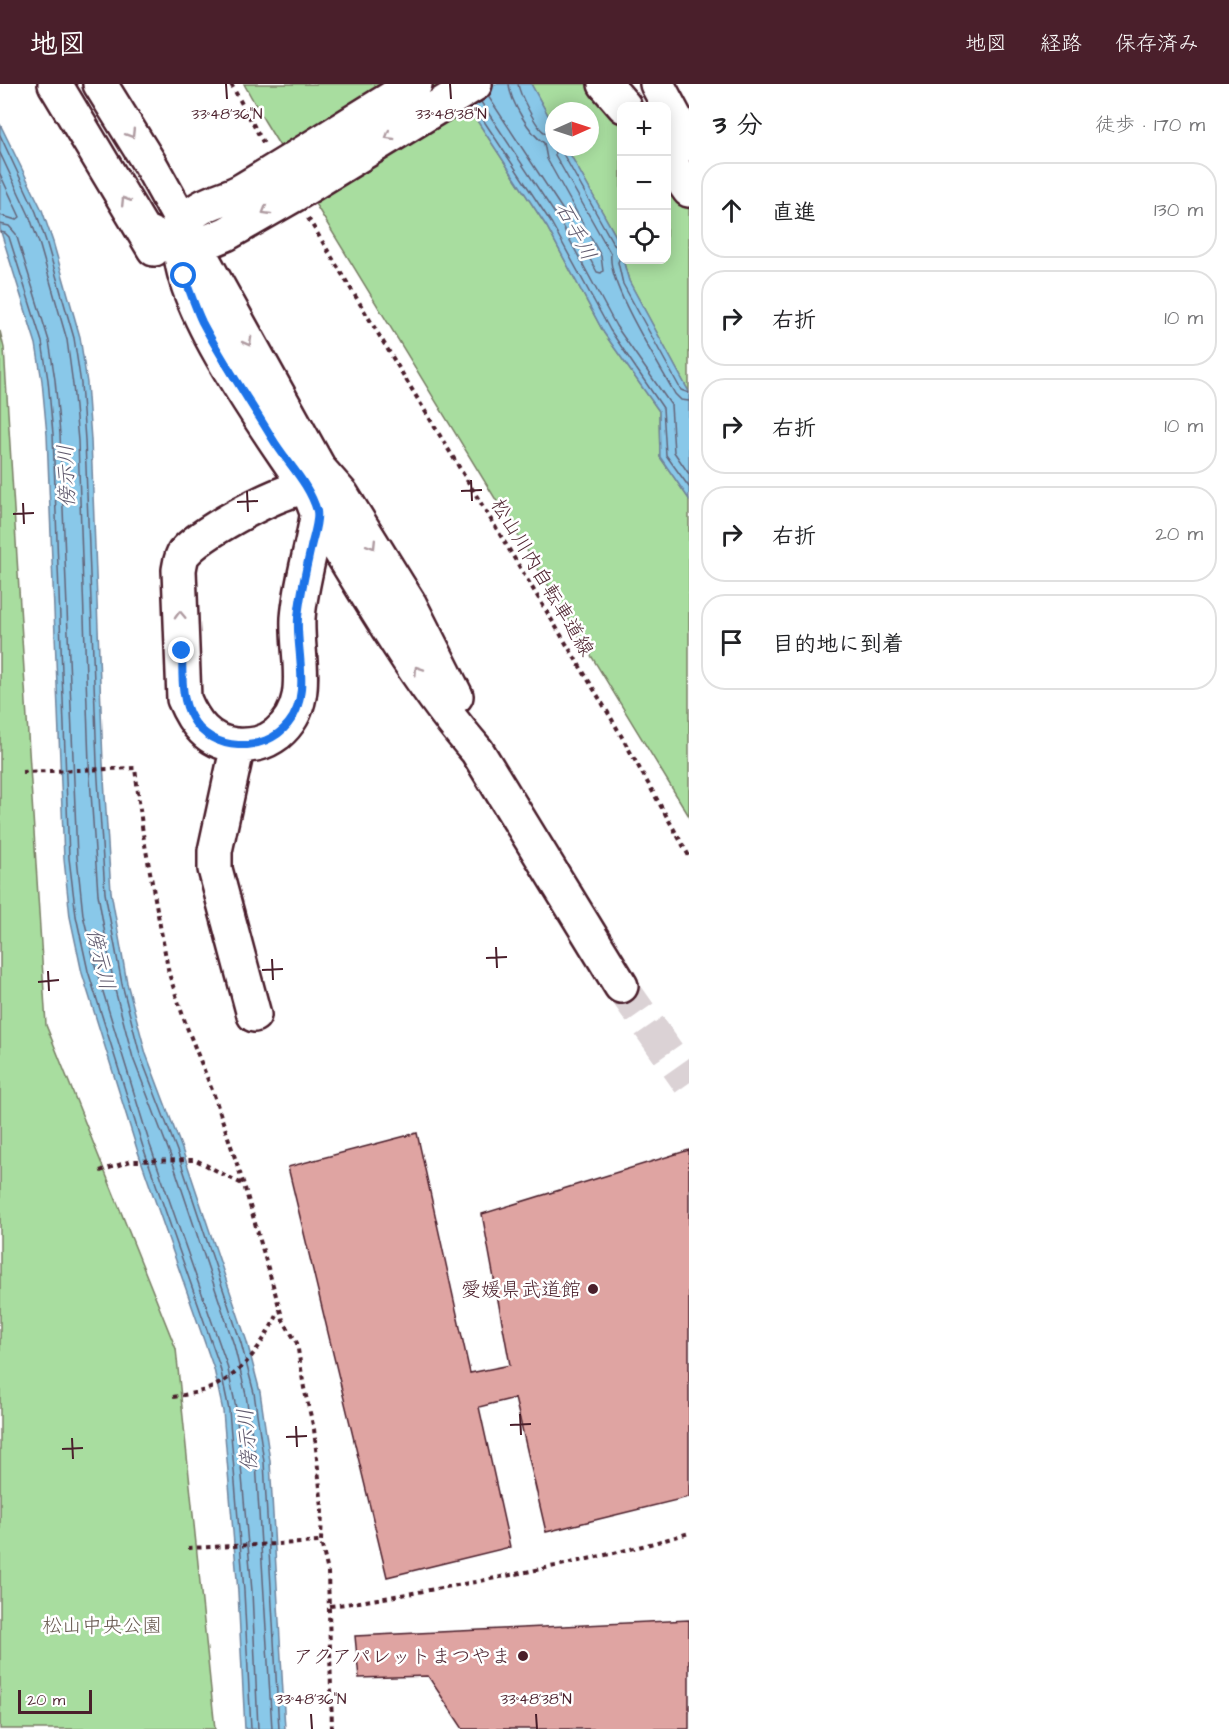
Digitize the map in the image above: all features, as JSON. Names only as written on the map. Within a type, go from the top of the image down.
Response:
[{"type":"street","points":[[55,84],[183,300],[201,321],[274,441],[278,450],[279,465],[275,479],[253,507]]},
{"type":"street","points":[[100,84],[151,166],[186,240],[220,291],[321,491],[374,605],[451,721],[477,751],[621,986]]},
{"type":"street","points":[[220,291],[216,274],[216,258],[226,234],[296,174],[415,84]]},
{"type":"street","points":[[201,321],[184,276],[186,240],[195,211],[238,193],[296,174],[475,84]]},
{"type":"street","points":[[605,84],[621,102]]},
{"type":"street","points":[[657,84],[689,144]]},
{"type":"street","points":[[671,163],[689,190]]},
{"type":"street","points":[[151,166],[172,185],[192,194],[216,196],[238,193]]},
{"type":"street","points":[[144,231],[186,240],[226,234]]},
{"type":"street","points":[[274,441],[321,491],[410,605],[462,708],[477,751]]},
{"type":"street","points":[[293,490],[321,491],[298,618],[301,683],[298,706],[288,724],[268,741],[251,746],[230,744],[206,734],[192,719],[184,699],[179,570],[182,555],[193,544],[253,507],[293,490]]},
{"type":"street","points":[[302,592],[314,585],[333,580],[350,583],[374,605]]},
{"type":"street","points":[[238,745],[215,851],[215,869],[254,1015]]},
{"type":"path","points":[[231,84],[260,138]]},
{"type":"path","name":"松山川内自転車道線","points":[[312,225],[610,716],[689,856]]},
{"type":"path","points":[[22,772],[135,768],[143,834],[170,975],[244,1185],[283,1320],[297,1343],[304,1388],[314,1429],[321,1508],[321,1542],[328,1572],[332,1729]]},
{"type":"path","points":[[100,1171],[131,1161],[196,1160],[244,1185]]},
{"type":"path","points":[[173,1397],[207,1389],[235,1374],[260,1347],[280,1310]]},
{"type":"path","points":[[330,1606],[532,1571],[639,1547],[689,1533]]},
{"type":"path","points":[[188,1548],[321,1542]]},
{"type":"green space","points":[[244,84],[453,84],[547,227],[604,333],[659,411],[660,457],[689,499],[689,816],[264,120]]},
{"type":"green space","points":[[531,84],[591,84],[617,115],[617,238],[571,156],[599,156],[599,102],[545,102],[545,110]]},
{"type":"green space","points":[[671,178],[689,210],[689,392],[629,281],[624,264],[671,264]]},
{"type":"green space","name":"松山中央公園","points":[[0,331],[4,348],[46,1025],[176,1349],[215,1729],[0,1729]]},
{"type":"water","name":"石手川","points":[[453,84],[531,84],[545,110],[545,156],[571,156],[617,238],[617,264],[624,264],[629,281],[689,392],[689,499],[660,457],[659,411],[604,333],[547,227]]},
{"type":"water","name":"傍示川","points":[[0,124],[42,210],[80,337],[87,383],[91,440],[103,763],[111,892],[127,983],[146,1054],[182,1149],[247,1342],[260,1392],[270,1461],[285,1729],[245,1729],[238,1592],[223,1411],[214,1369],[137,1149],[82,973],[70,917],[64,859],[47,435],[36,344],[0,229]]},
{"type":"building","name":"愛媛県武道館","points":[[417,1133],[470,1373],[510,1365],[482,1214],[689,1150],[689,1497],[546,1532],[515,1398],[479,1407],[510,1547],[387,1577],[288,1167]]},
{"type":"building","name":"アクアパレットまつやま","points":[[689,1620],[689,1729],[463,1729],[428,1676],[359,1678],[355,1636]]},
{"type":"tunnel","points":[[621,986],[689,1083]]},
{"type":"place","name":"愛媛県武道館","points":[[593,1289]]},
{"type":"place","name":"アクアパレットまつやま","points":[[523,1656]]},
{"type":"route","points":[[182,651],[184,699],[192,719],[206,734],[230,744],[251,746],[268,741],[288,724],[298,706],[301,683],[298,618],[304,575],[318,514],[307,487],[274,441],[201,321],[184,276]]}]
